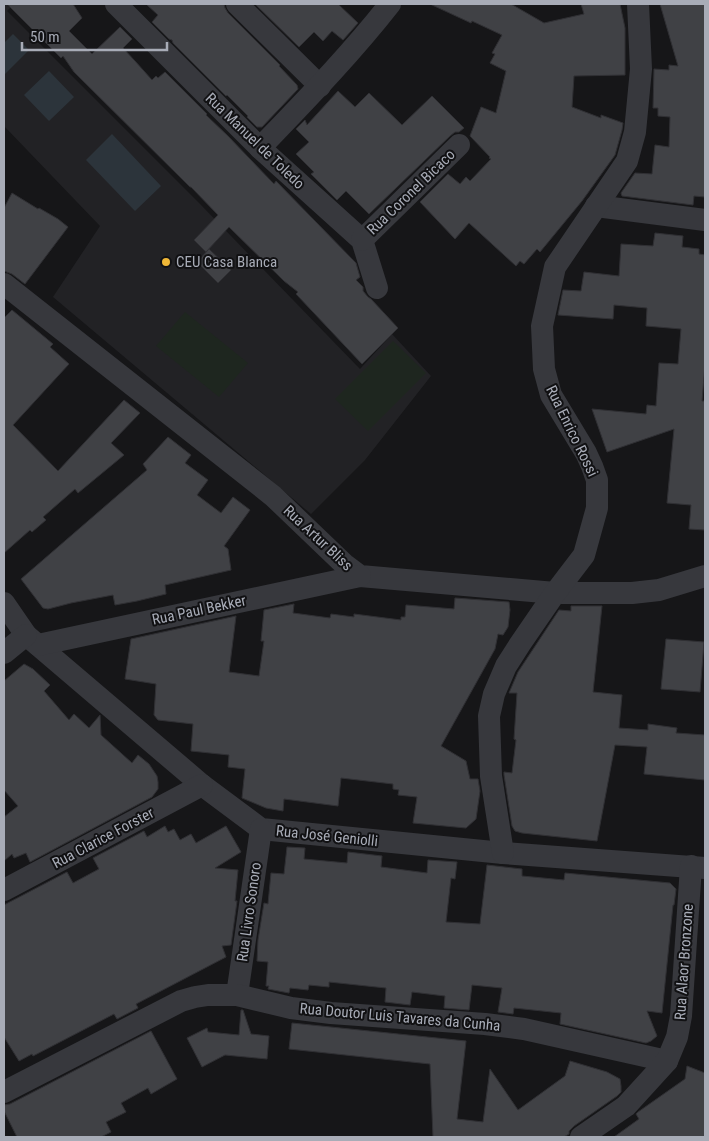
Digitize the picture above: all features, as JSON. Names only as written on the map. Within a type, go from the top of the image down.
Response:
[{"type":"street","name":"Rua Manuel de Toledo","points":[[116,4],[260,148],[362,240]]},
{"type":"street","points":[[237,4],[320,86]]},
{"type":"street","points":[[260,148],[320,86],[390,4]]},
{"type":"street","name":"Rua Enrico Rossi","points":[[503,853],[491,776],[489,741],[489,716],[494,694],[506,666],[584,555],[597,508],[597,480],[586,453],[551,395],[544,370],[542,326],[555,267],[627,161],[635,132],[641,69],[638,4]]},
{"type":"street","name":"Rua Coronel Bicaco","points":[[362,240],[459,145]]},
{"type":"street","points":[[596,206],[705,220]]},
{"type":"street","points":[[362,240],[377,288]]},
{"type":"street","name":"Rua Artur Bliss","points":[[4,284],[273,496],[344,564],[360,576],[555,594],[632,593],[659,590],[705,576]]},
{"type":"street","name":"Rua Paul Bekker","points":[[32,640],[360,576]]},
{"type":"street","name":"Rua José Geniolli","points":[[4,603],[32,640],[202,785],[262,829],[503,853],[698,867]]},
{"type":"street","points":[[4,653],[32,640]]},
{"type":"street","name":"Rua Clarice Forster","points":[[4,890],[202,785]]},
{"type":"street","name":"Rua Livro Sonoro","points":[[237,995],[262,829]]},
{"type":"street","name":"Rua Alaor Bronzone","points":[[580,1137],[626,1106],[667,1061],[681,1016],[698,867]]},
{"type":"street","name":"Rua Doutor Luis Tavares da Cunha","points":[[4,1092],[181,1001],[208,995],[237,995],[291,1008],[331,1013],[486,1024],[524,1029],[667,1061]]},
{"type":"shaded area","name":"CEU Casa Blanca","points":[[4,4],[14,4],[7,11],[201,205],[360,369],[392,334],[431,376],[365,460],[311,514],[53,297],[100,226],[4,126]]},
{"type":"shaded area","points":[[13,34],[29,50],[4,75],[4,43]]},
{"type":"shaded area","points":[[49,71],[74,97],[49,121],[24,95]]},
{"type":"shaded area","points":[[112,134],[161,186],[135,211],[86,160]]},
{"type":"shaded area","points":[[185,312],[248,363],[219,397],[156,346]]},
{"type":"shaded area","points":[[393,341],[426,373],[368,431],[335,399]]},
{"type":"building","points":[[7,4],[73,4],[82,18],[69,31],[92,54],[120,27],[132,39],[123,48],[152,80],[165,72],[274,184],[276,181],[356,263],[360,277],[356,280],[363,287],[363,291],[398,328],[362,364],[296,294],[298,292],[284,281],[229,227],[206,252],[194,240],[218,215],[74,72],[63,56],[61,58]]},
{"type":"building","points":[[146,4],[224,4],[228,13],[280,65],[297,85],[298,89],[262,127],[257,127],[152,22],[158,15]]},
{"type":"building","points":[[255,4],[338,4],[358,23],[343,40],[332,31],[323,41],[314,32],[299,47]]},
{"type":"building","points":[[430,4],[511,4],[544,23],[584,14],[581,4],[620,4],[625,28],[625,75],[574,76],[572,107],[601,118],[601,115],[623,123],[615,155],[582,201],[540,252],[537,249],[524,264],[520,261],[516,266],[469,223],[455,239],[420,202],[448,174],[460,184],[466,177],[470,181],[491,159],[470,136],[481,107],[496,113],[506,71],[490,63],[495,54],[492,53],[502,35]]},
{"type":"building","points":[[660,4],[705,4],[705,197],[694,196],[693,205],[622,196],[621,193],[635,173],[652,174],[655,145],[669,147],[670,117],[658,116],[658,108],[653,108],[654,69],[669,70],[669,65],[678,66]]},
{"type":"building","points":[[338,91],[355,107],[369,93],[402,125],[432,96],[464,128],[450,136],[369,214],[346,191],[337,200],[311,174],[314,172],[296,154],[309,142],[296,129],[305,120],[307,125]]},
{"type":"building","points":[[12,193],[58,219],[68,227],[25,284],[12,274],[4,271],[4,208]]},
{"type":"building","points":[[655,233],[683,236],[682,247],[699,249],[699,254],[705,255],[705,364],[702,401],[705,401],[705,530],[689,529],[691,505],[667,503],[674,429],[607,452],[592,409],[646,414],[647,405],[656,406],[659,363],[678,364],[681,329],[646,326],[647,308],[614,305],[613,319],[558,315],[563,290],[581,291],[584,272],[619,276],[621,244],[653,246]]},
{"type":"building","points":[[209,249],[231,270],[218,283],[197,262]]},
{"type":"building","points":[[12,310],[53,344],[50,347],[69,364],[13,425],[58,471],[124,400],[140,413],[111,443],[124,455],[78,493],[75,489],[43,517],[46,520],[32,532],[30,530],[4,553],[4,318]]},
{"type":"building","points":[[168,437],[191,455],[185,463],[208,480],[197,495],[221,513],[233,497],[250,510],[224,546],[228,549],[231,570],[165,585],[166,594],[137,601],[115,605],[113,595],[48,609],[43,608],[21,579],[147,470],[143,464]]},
{"type":"building","points":[[455,598],[509,602],[510,610],[508,627],[503,635],[498,634],[495,649],[441,746],[466,761],[470,779],[478,779],[480,791],[476,819],[466,828],[413,823],[417,797],[398,795],[399,790],[393,789],[393,784],[341,778],[338,806],[284,799],[283,811],[266,808],[242,798],[245,769],[228,767],[229,755],[191,751],[193,724],[158,720],[154,715],[156,684],[125,679],[131,639],[236,616],[229,672],[259,676],[264,641],[261,641],[264,610],[294,604],[293,613],[330,618],[331,614],[354,617],[354,614],[401,620],[401,617],[405,617],[406,605],[454,609]]},
{"type":"building","points":[[571,606],[602,606],[593,692],[622,695],[619,728],[648,730],[648,724],[677,728],[676,733],[705,735],[705,780],[644,774],[647,747],[615,745],[597,841],[515,831],[512,826],[504,775],[504,772],[512,773],[516,740],[514,739],[517,693],[509,693],[518,672],[559,610],[571,611]]},
{"type":"building","points":[[666,639],[704,642],[700,692],[661,689]]},
{"type":"building","points":[[24,664],[33,669],[50,685],[44,691],[69,720],[74,714],[89,728],[100,715],[101,735],[132,763],[138,755],[149,764],[157,776],[158,782],[158,789],[152,797],[30,862],[26,853],[14,858],[12,854],[4,861],[4,817],[18,806],[4,790],[4,681]]},
{"type":"building","points":[[165,826],[168,832],[174,829],[180,840],[191,834],[196,843],[226,826],[241,852],[215,868],[238,870],[235,901],[237,901],[231,945],[222,946],[226,957],[136,1004],[138,1008],[117,1019],[114,1014],[33,1056],[32,1054],[19,1061],[4,1037],[4,905],[67,872],[73,883],[99,869],[93,858],[144,831],[147,837]]},
{"type":"building","points":[[287,847],[305,848],[304,859],[347,863],[348,852],[382,856],[381,867],[427,873],[428,860],[457,862],[455,879],[451,878],[446,922],[480,924],[487,865],[522,869],[522,876],[564,880],[565,873],[670,883],[676,889],[662,1013],[647,1011],[657,1036],[646,1043],[560,1024],[561,1013],[514,1008],[513,1014],[498,1012],[502,988],[472,985],[469,1010],[444,1008],[445,996],[412,992],[410,1005],[385,1002],[386,988],[329,982],[329,987],[309,985],[308,990],[290,988],[289,993],[268,989],[269,986],[266,986],[268,962],[257,961],[258,940],[264,903],[268,904],[271,873],[284,874]]},
{"type":"building","points":[[241,1010],[243,1010],[251,1034],[269,1036],[267,1059],[225,1055],[202,1067],[187,1038],[207,1028],[208,1032],[239,1035]]},
{"type":"building","points":[[292,1023],[466,1041],[457,1119],[483,1122],[490,1069],[518,1110],[565,1076],[570,1061],[607,1072],[620,1079],[621,1092],[574,1126],[569,1131],[569,1134],[564,1137],[433,1137],[430,1064],[289,1049]]},
{"type":"building","points":[[151,1031],[177,1079],[151,1094],[148,1088],[121,1103],[126,1112],[106,1122],[111,1132],[101,1137],[17,1137],[4,1111],[4,1105],[10,1104]]},
{"type":"building","points":[[687,1066],[705,1073],[705,1137],[614,1137],[639,1119],[636,1114],[638,1112],[685,1079]]},
{"type":"place","name":"CEU Casa Blanca","points":[[166,262]]}]
